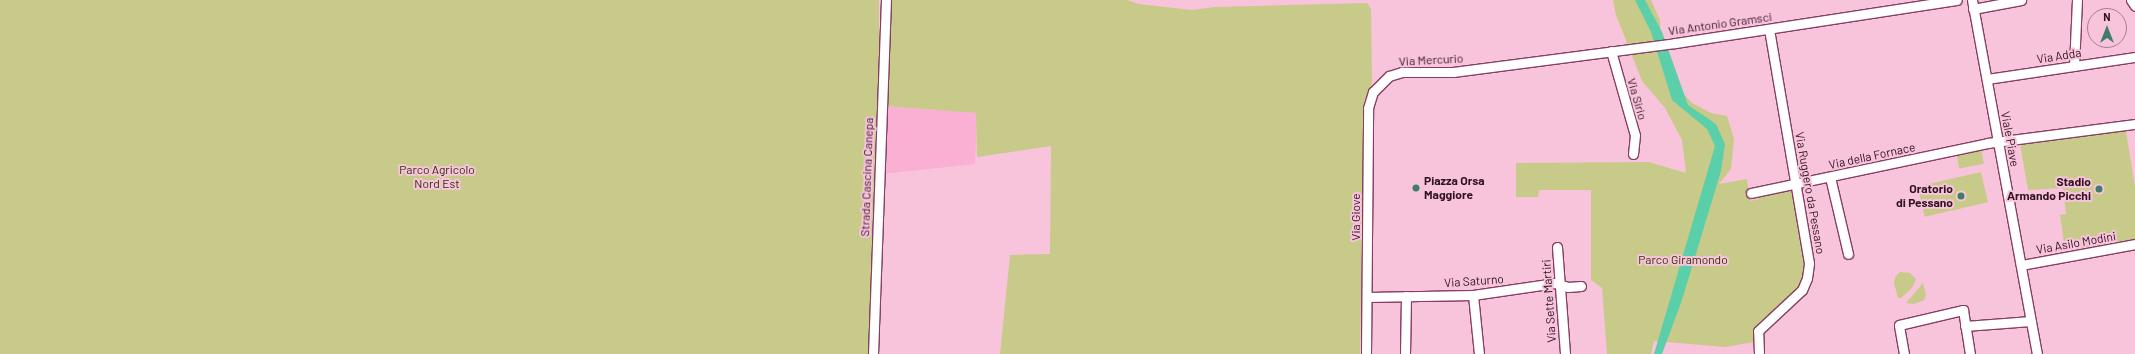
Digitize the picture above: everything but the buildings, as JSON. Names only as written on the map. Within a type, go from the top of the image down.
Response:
[{"type":"street","name":"Strada Cascina Canepa","points":[[873,354],[886,0]]},
{"type":"street","name":"Via Antonio Gramsci","points":[[1486,67],[1675,43],[1958,0]]},
{"type":"street","points":[[1972,4],[2021,0]]},
{"type":"street","points":[[2074,66],[2077,0]]},
{"type":"street","points":[[2131,0],[2135,6]]},
{"type":"street","name":"Viale Piave","points":[[1972,4],[2021,265],[2036,354]]},
{"type":"street","name":"Via Ruggero da Pessano","points":[[1759,354],[1757,337],[1759,329],[1796,297],[1807,278],[1809,258],[1769,29]]},
{"type":"street","name":"Via Sirio","points":[[1611,51],[1635,135],[1633,154]]},
{"type":"street","name":"Via Adda","points":[[1987,80],[2135,57]]},
{"type":"street","name":"Via Mercurio","points":[[1380,84],[1400,72],[1453,72],[1486,67]]},
{"type":"street","name":"Via Giove","points":[[1366,354],[1368,297],[1368,108],[1373,92],[1380,84]]},
{"type":"street","name":"Via della Fornace","points":[[1751,193],[1988,143],[1998,144],[2135,124]]},
{"type":"street","points":[[1830,177],[1848,254]]},
{"type":"street","name":"Via Asilo Modini","points":[[2021,265],[2135,244]]},
{"type":"street","name":"Via Sette Martiri","points":[[1557,247],[1558,283],[1565,354]]},
{"type":"street","name":"Via Saturno","points":[[1368,297],[1473,295],[1558,283],[1568,288],[1581,286]]},
{"type":"street","points":[[1473,295],[1479,354]]},
{"type":"street","points":[[1405,354],[1406,296]]},
{"type":"street","points":[[1904,354],[1899,326],[1963,310],[1970,354]]},
{"type":"street","points":[[1965,326],[2031,321]]},
{"type":"shaded area","points":[[1635,0],[1645,0],[1662,32],[1688,105],[1716,124],[1725,144],[1721,171],[1682,300],[1662,354],[1654,354],[1715,146],[1707,129],[1672,100],[1651,32]]},
{"type":"shaded area","points":[[885,106],[977,113],[975,164],[883,174]]},
{"type":"green space","name":"Parco Agricolo Nord Est","points":[[0,0],[879,0],[879,354],[0,354]]},
{"type":"green space","points":[[889,0],[1127,0],[1139,4],[1192,10],[1215,7],[1367,3],[1371,9],[1372,84],[1364,101],[1360,354],[1000,354],[1010,255],[1050,254],[1051,146],[977,157],[976,113],[885,106]]},
{"type":"green space","name":"Parco Giramondo","points":[[1613,0],[1651,0],[1660,20],[1662,57],[1678,88],[1692,103],[1711,113],[1727,116],[1734,139],[1731,169],[1719,184],[1747,179],[1750,201],[1759,199],[1760,194],[1793,188],[1805,259],[1805,272],[1799,288],[1754,334],[1754,342],[1725,347],[1654,341],[1651,354],[1607,354],[1602,288],[1591,280],[1591,190],[1539,190],[1538,197],[1516,197],[1516,163],[1649,162],[1686,173],[1682,140],[1665,108],[1642,81],[1616,15]]},
{"type":"green space","name":"Stadio Armando Picchi","points":[[2126,131],[2135,187],[2135,239],[2082,248],[2080,240],[2064,243],[2060,215],[2066,214],[2063,188],[2028,190],[2020,144]]},
{"type":"green space","points":[[1981,149],[1984,164],[1959,168],[1956,154]]},
{"type":"green space","points":[[1981,172],[1988,202],[1925,217],[1918,187]]},
{"type":"green space","points":[[1900,272],[1910,273],[1916,279],[1912,288],[1901,298],[1898,298],[1894,283],[1895,277]]},
{"type":"green space","points":[[1923,283],[1926,295],[1924,300],[1914,304],[1906,303]]},
{"type":"place","name":"Piazza Orsa Maggiore","points":[[1416,188]]},
{"type":"place","name":"Stadio Armando Picchi","points":[[2099,189]]},
{"type":"place","name":"Oratorio di Pessano","points":[[1961,196]]}]
